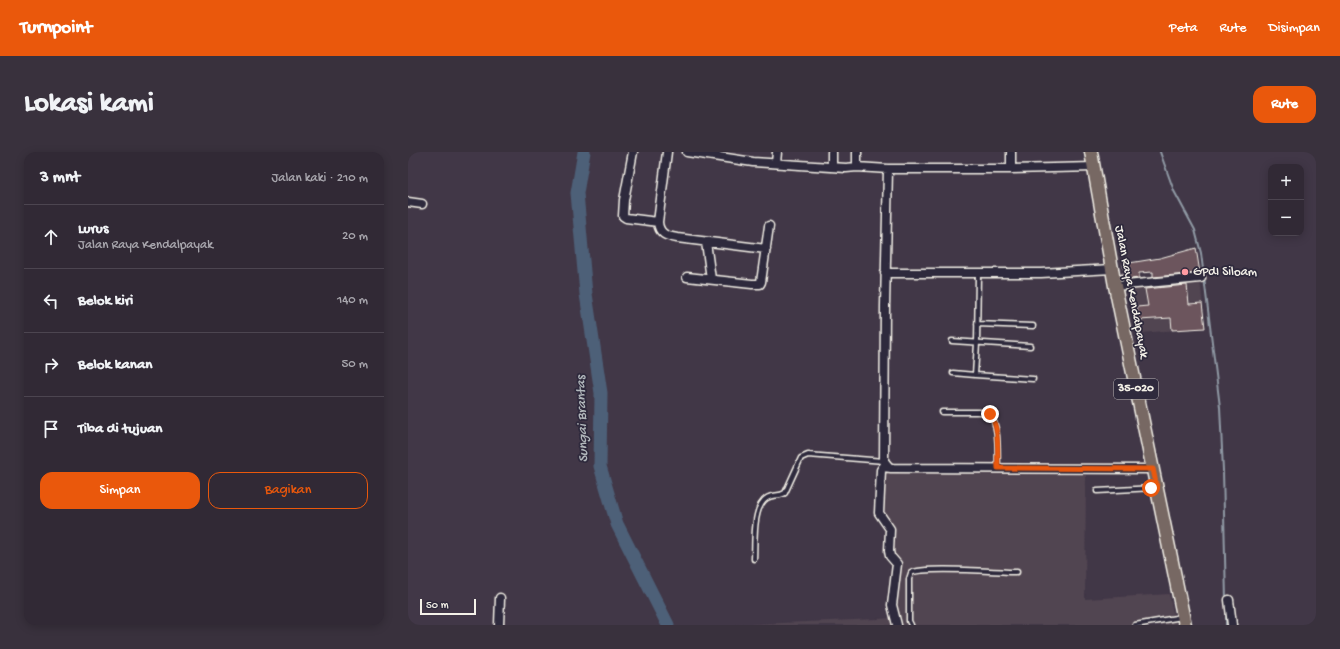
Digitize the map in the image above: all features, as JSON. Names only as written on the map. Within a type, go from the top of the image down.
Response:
[{"type":"main road","name":"Jalan Raya Kendalpayak","points":[[1091,152],[1115,286],[1184,621]]},
{"type":"street","points":[[633,152],[624,200],[623,216],[658,222]]},
{"type":"street","points":[[667,152],[658,222],[660,231],[666,236],[766,249]]},
{"type":"street","points":[[687,152],[753,162],[846,168],[1094,168]]},
{"type":"street","points":[[776,163],[777,152]]},
{"type":"street","points":[[832,152],[832,166]]},
{"type":"street","points":[[857,152],[857,167]]},
{"type":"street","points":[[1011,152],[1012,169]]},
{"type":"street","points":[[888,168],[885,273],[884,461],[891,468]]},
{"type":"street","points":[[408,202],[422,204]]},
{"type":"street","points":[[687,276],[760,284],[769,226]]},
{"type":"street","points":[[706,242],[711,279]]},
{"type":"street","points":[[885,273],[978,274],[1112,270]]},
{"type":"street","points":[[1115,286],[1201,278]]},
{"type":"street","points":[[897,625],[892,605],[897,564],[890,556],[889,551],[890,529],[879,513],[881,470],[883,467],[1153,469]]},
{"type":"street","points":[[499,625],[500,598]]},
{"type":"street","points":[[1229,600],[1232,625]]},
{"type":"lane","points":[[975,375],[978,274]]},
{"type":"lane","points":[[977,324],[1033,326]]},
{"type":"lane","points":[[952,341],[1030,346]]},
{"type":"lane","points":[[953,373],[1033,379]]},
{"type":"lane","points":[[942,412],[980,412],[990,414],[994,420],[996,429],[998,468]]},
{"type":"lane","points":[[754,559],[757,512],[761,503],[768,497],[785,494],[801,458],[808,455],[884,461]]},
{"type":"lane","points":[[1097,491],[1157,488]]},
{"type":"lane","points":[[911,625],[909,621],[909,579],[911,573],[931,570],[1017,572]]},
{"type":"lane","points":[[1135,625],[1184,621]]},
{"type":"shaded area","points":[[1200,279],[1205,328],[1140,333],[1137,307],[1132,307],[1127,287]]},
{"type":"shaded area","points":[[884,473],[1086,475],[1085,599],[1169,594],[1176,625],[900,625],[896,608],[901,568],[899,559],[892,553],[895,530],[881,514]]},
{"type":"shaded area","points":[[893,618],[895,625],[735,625],[877,619]]},
{"type":"building","points":[[1196,248],[1200,273],[1153,277],[1153,272],[1139,273],[1139,278],[1122,280],[1121,274],[1125,274],[1123,264],[1160,258]]},
{"type":"building","points":[[1187,285],[1189,304],[1202,303],[1205,328],[1172,330],[1171,318],[1139,320],[1137,307],[1148,306],[1145,289]]},
{"type":"waterway","name":"Sungai Brantas","points":[[584,152],[577,193],[586,294],[601,393],[600,466],[617,524],[668,625]]},
{"type":"waterway","points":[[1160,152],[1174,191],[1195,230],[1201,253],[1220,407],[1226,600]]},
{"type":"waterway","points":[[1226,604],[1226,625]]},
{"type":"place","name":"GPdI Siloam","points":[[1185,272]]},
{"type":"route","points":[[990,414],[994,420],[996,429],[998,468],[1153,469],[1157,488],[1151,488]]}]
